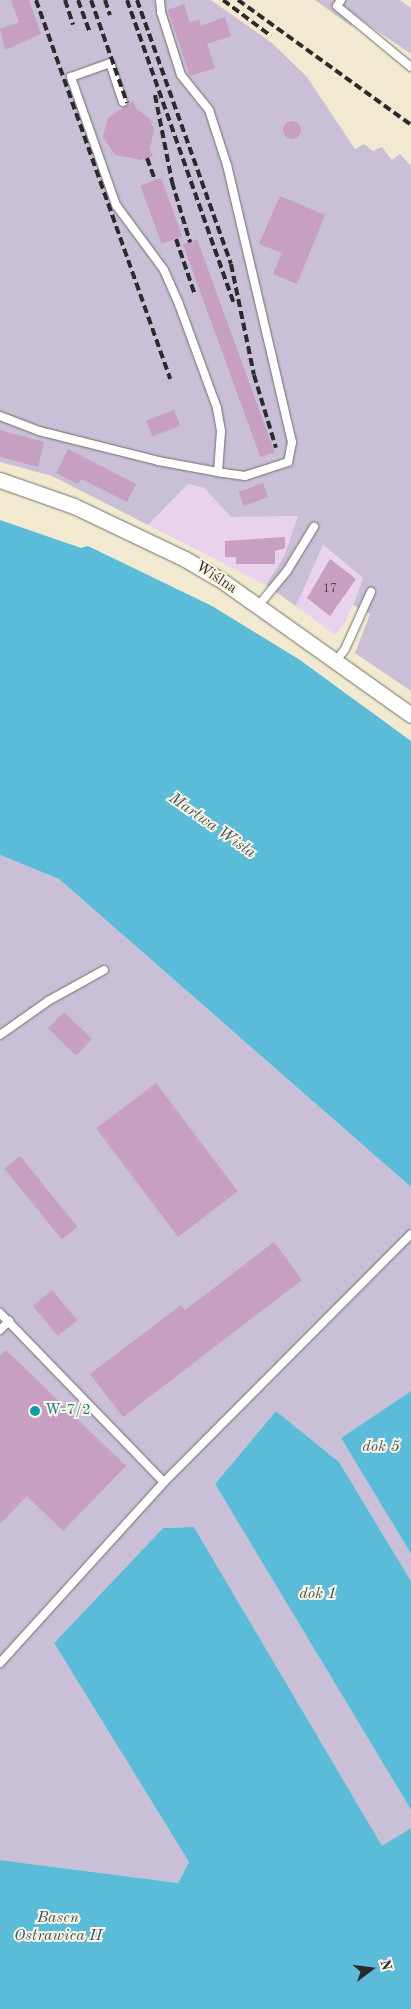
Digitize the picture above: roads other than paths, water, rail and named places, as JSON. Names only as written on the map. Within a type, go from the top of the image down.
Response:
[{"type":"street","name":"Wiślna","points":[[0,480],[74,506],[185,559],[258,606],[411,715]]},
{"type":"lane","points":[[0,416],[39,431],[218,472],[245,476],[288,462],[292,442],[227,165],[209,110],[182,75],[160,0]]},
{"type":"lane","points":[[341,0],[337,6],[411,67]]},
{"type":"lane","points":[[123,102],[110,63],[71,77],[116,205],[164,270],[179,304],[217,408],[221,431],[218,472]]},
{"type":"lane","points":[[258,606],[287,571],[314,528]]},
{"type":"lane","points":[[335,662],[345,649],[370,592]]},
{"type":"lane","points":[[0,1035],[48,1000],[104,970]]},
{"type":"lane","points":[[0,1663],[164,1482],[411,1234]]},
{"type":"lane","points":[[0,1313],[164,1482]]},
{"type":"lane","points":[[0,1330],[8,1322]]},
{"type":"water","name":"Martwa Wisła","points":[[0,520],[81,548],[88,546],[212,606],[300,660],[411,741],[411,1187],[59,879],[0,855]]},
{"type":"water","name":"dok 5","points":[[411,1391],[411,1554],[341,1438]]},
{"type":"water","name":"dok 1","points":[[276,1411],[339,1462],[411,1581],[411,1810],[215,1484]]},
{"type":"water","name":"Basen Ostrawica II","points":[[194,1527],[382,1846],[411,1828],[411,2009],[0,2009],[0,1860],[178,1883],[189,1862],[54,1643],[163,1528]]},
{"type":"railway","points":[[36,0],[170,379]]},
{"type":"railway","points":[[65,0],[73,25]]},
{"type":"railway","points":[[78,0],[89,31]]},
{"type":"railway","points":[[91,0],[127,103]]},
{"type":"railway","points":[[105,0],[110,15]]},
{"type":"railway","points":[[127,0],[234,303]]},
{"type":"railway","points":[[137,0],[231,264],[254,375],[276,448]]},
{"type":"railway","points":[[223,0],[271,36]]},
{"type":"railway","points":[[238,0],[411,125]]},
{"type":"railway","points":[[155,95],[172,182],[190,242]]},
{"type":"railway","points":[[147,158],[155,180]]},
{"type":"railway","points":[[176,239],[195,295]]},
{"type":"place","name":"W-7/2","points":[[35,1411]]}]
